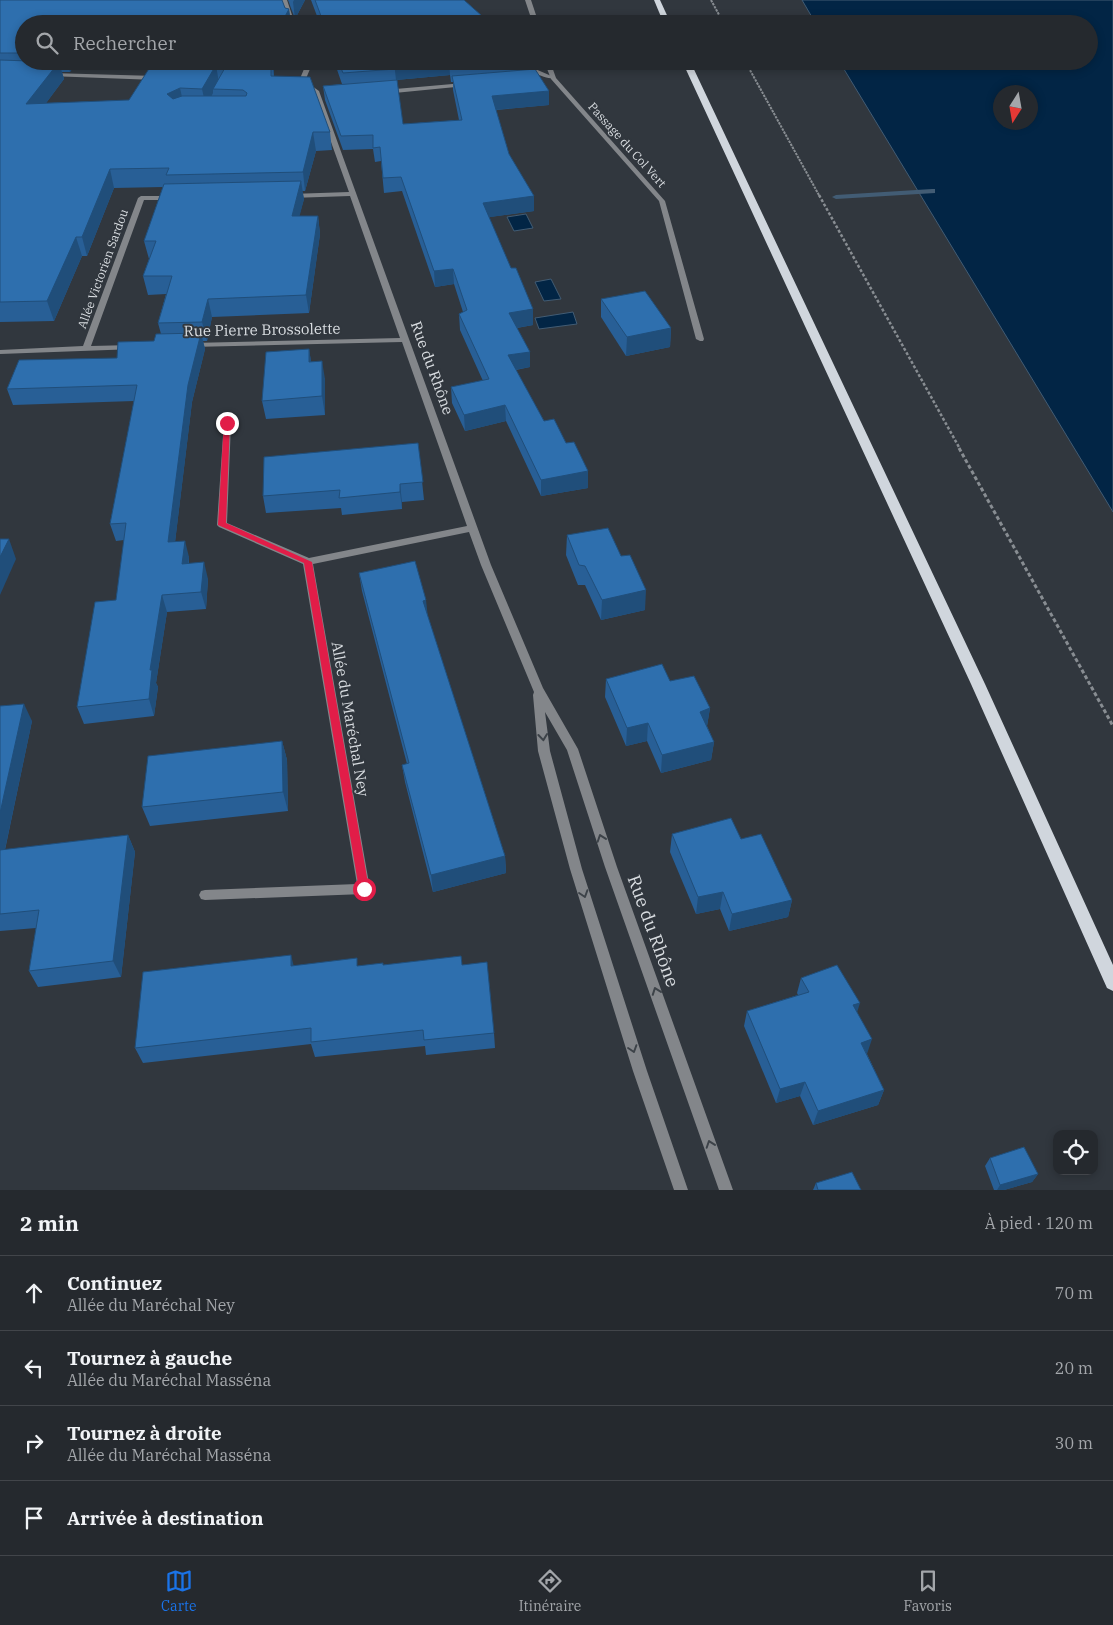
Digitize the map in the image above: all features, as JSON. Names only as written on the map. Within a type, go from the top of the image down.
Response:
[{"type":"main road","points":[[657,0],[664,15]]},
{"type":"main road","points":[[690,70],[978,684],[1113,982]]},
{"type":"street","points":[[528,0],[533,15]]},
{"type":"street","points":[[276,3],[284,2],[289,15]]},
{"type":"street","name":"Rue du Rhône","points":[[306,70],[299,81],[316,91],[486,565],[538,689],[572,750],[611,867],[726,1190]]},
{"type":"street","points":[[534,70],[553,78]]},
{"type":"street","name":"Passage du Col Vert","points":[[550,70],[553,78],[662,201],[700,339]]},
{"type":"street","points":[[39,75],[167,78]]},
{"type":"street","points":[[533,80],[553,78]]},
{"type":"street","points":[[376,92],[474,84]]},
{"type":"street","points":[[317,97],[327,96]]},
{"type":"street","points":[[285,196],[352,194]]},
{"type":"street","name":"Allée Victorien Sardou","points":[[86,348],[141,198],[180,198]]},
{"type":"street","name":"Rue Pierre Brossolette","points":[[185,345],[405,340]]},
{"type":"street","points":[[0,352],[146,346]]},
{"type":"street","points":[[227,423],[222,525],[308,562],[473,528]]},
{"type":"street","name":"Allée du Maréchal Ney","points":[[205,895],[364,889],[308,562]]},
{"type":"street","name":"Rue du Rhône","points":[[538,689],[544,751],[576,869],[637,1062],[681,1190]]},
{"type":"path","points":[[711,0],[719,15]]},
{"type":"path","points":[[750,70],[1113,726]]},
{"type":"water","points":[[802,0],[1113,0],[1113,512],[844,70],[1098,70],[1098,15],[811,15]]},
{"type":"water","points":[[526,214],[533,228],[514,231],[507,217]]},
{"type":"water","points":[[551,279],[561,299],[544,301],[535,282]]},
{"type":"water","points":[[573,312],[577,324],[539,329],[535,318]]},
{"type":"building","points":[[0,0],[282,0],[285,8],[289,9],[286,15],[15,15],[15,53],[0,53]]},
{"type":"building","points":[[315,0],[464,0],[481,15],[321,15]]},
{"type":"building","points":[[0,60],[15,61],[15,70],[53,70],[26,104],[129,100],[148,70],[213,70],[202,89],[180,88],[167,94],[173,99],[182,96],[246,96],[247,93],[243,90],[213,89],[224,70],[271,70],[271,76],[310,77],[330,132],[313,132],[303,172],[166,175],[169,168],[110,169],[82,237],[76,237],[47,301],[0,302]]},
{"type":"building","points":[[342,70],[382,70],[343,73]]},
{"type":"building","points":[[536,70],[549,91],[492,96],[509,154],[534,196],[483,203],[511,268],[516,268],[533,309],[509,313],[530,352],[508,355],[544,421],[554,419],[566,443],[574,442],[588,471],[541,480],[505,405],[464,415],[451,387],[489,379],[459,314],[467,310],[453,269],[434,271],[401,177],[383,178],[380,147],[373,148],[373,135],[341,136],[323,86],[397,80],[403,124],[462,120],[452,76]]},
{"type":"building","points":[[301,181],[292,216],[318,216],[306,295],[208,299],[202,322],[158,323],[172,276],[143,276],[156,241],[144,241],[164,184]]},
{"type":"building","points":[[645,291],[671,328],[627,337],[601,299]]},
{"type":"building","points":[[201,333],[188,385],[168,542],[185,541],[182,564],[204,562],[201,592],[162,595],[150,670],[152,670],[149,699],[77,707],[95,602],[116,600],[126,523],[110,524],[137,385],[7,389],[19,360],[117,358],[118,342],[154,341],[156,334]]},
{"type":"building","points":[[309,349],[309,362],[322,361],[322,396],[262,401],[266,352]]},
{"type":"building","points":[[418,443],[423,482],[400,484],[400,492],[339,498],[340,490],[263,496],[264,457]]},
{"type":"building","points":[[608,528],[621,556],[630,555],[646,590],[602,600],[585,566],[579,565],[567,535]]},
{"type":"building","points":[[0,539],[9,539],[0,557]]},
{"type":"building","points":[[415,561],[426,600],[423,601],[505,856],[431,875],[402,765],[409,763],[359,573]]},
{"type":"building","points":[[662,664],[670,681],[694,676],[710,708],[700,712],[714,742],[662,755],[648,723],[627,728],[606,679]]},
{"type":"building","points":[[24,704],[0,813],[0,706]]},
{"type":"building","points":[[282,741],[283,792],[142,807],[148,756]]},
{"type":"building","points":[[731,818],[741,839],[761,834],[792,900],[732,914],[723,892],[698,897],[672,834]]},
{"type":"building","points":[[128,835],[113,961],[29,971],[39,910],[0,914],[0,850]]},
{"type":"building","points":[[291,955],[291,966],[357,958],[357,966],[461,956],[462,965],[487,962],[494,1033],[424,1040],[423,1030],[311,1042],[311,1028],[135,1048],[143,972]]},
{"type":"building","points":[[837,965],[860,1003],[853,1005],[872,1039],[861,1043],[884,1090],[818,1111],[805,1082],[780,1089],[747,1011],[809,992],[801,978]]},
{"type":"building","points":[[1024,1147],[1038,1174],[1000,1185],[990,1158]]},
{"type":"building","points":[[852,1172],[861,1190],[818,1190],[816,1183]]},
{"type":"waterway","points":[[836,197],[932,191]]},
{"type":"route","points":[[227,423],[222,525],[308,562],[364,889]]}]
